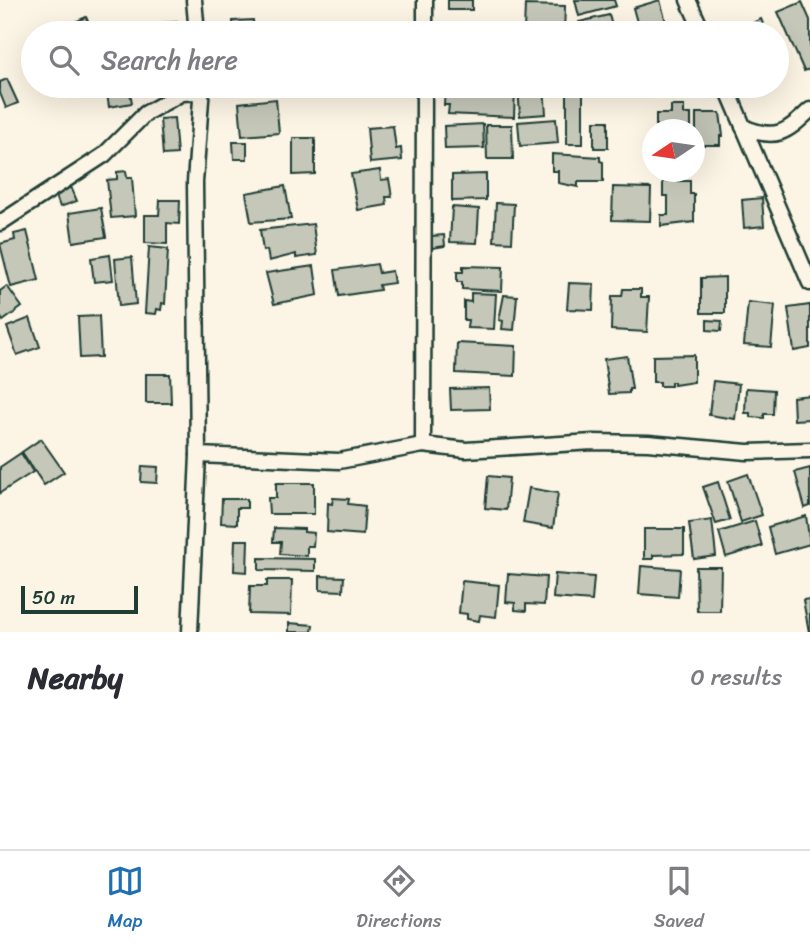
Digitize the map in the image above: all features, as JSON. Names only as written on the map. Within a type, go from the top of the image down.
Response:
[{"type":"street","points":[[194,0],[196,21]]},
{"type":"street","points":[[425,0],[425,21]]},
{"type":"street","points":[[688,0],[698,21]]},
{"type":"street","points":[[0,223],[103,155],[146,113],[173,98]]},
{"type":"street","points":[[190,632],[198,455],[195,182],[201,98]]},
{"type":"street","points":[[423,445],[424,98]]},
{"type":"street","points":[[731,98],[810,283]]},
{"type":"street","points":[[743,127],[762,135],[781,134],[810,110]]},
{"type":"street","points":[[198,455],[339,461],[423,445],[466,450],[593,442],[648,443],[747,452],[810,450]]},
{"type":"building","points":[[448,0],[472,0],[472,10],[448,10]]},
{"type":"building","points":[[575,0],[614,0],[616,6],[579,16]]},
{"type":"building","points":[[660,0],[666,21],[637,21],[633,8]]},
{"type":"building","points":[[802,2],[810,20],[810,69],[804,71],[789,37],[789,21],[782,21],[778,12]]},
{"type":"building","points":[[525,5],[565,6],[564,21],[524,21]]},
{"type":"building","points":[[609,15],[611,21],[583,21]]},
{"type":"building","points":[[7,79],[18,103],[6,108],[0,93],[0,82]]},
{"type":"building","points":[[108,98],[131,98],[132,103],[109,107]]},
{"type":"building","points":[[444,98],[515,98],[514,117],[448,114],[449,105],[444,105]]},
{"type":"building","points":[[519,98],[545,98],[546,114],[520,116]]},
{"type":"building","points":[[567,98],[583,98],[583,144],[567,144]]},
{"type":"building","points":[[276,99],[279,133],[242,136],[239,103]]},
{"type":"building","points":[[671,106],[684,106],[684,114],[691,114],[691,119],[656,119],[656,114],[671,114]]},
{"type":"building","points":[[696,113],[720,113],[723,136],[720,136],[720,145],[705,145],[705,119],[696,119]]},
{"type":"building","points":[[174,118],[177,154],[163,155],[160,119]]},
{"type":"building","points":[[556,119],[558,143],[520,146],[518,122]]},
{"type":"building","points":[[594,121],[608,121],[608,148],[594,148]]},
{"type":"building","points":[[483,124],[484,148],[445,149],[444,126]]},
{"type":"building","points":[[486,125],[512,125],[513,159],[487,159]]},
{"type":"building","points":[[393,126],[396,149],[401,148],[402,160],[370,163],[367,128]]},
{"type":"building","points":[[293,138],[315,138],[315,174],[293,175]]},
{"type":"building","points":[[233,142],[247,142],[247,159],[234,159]]},
{"type":"building","points":[[552,154],[600,157],[603,162],[603,182],[578,182],[578,187],[558,183],[558,171],[552,171]]},
{"type":"building","points":[[380,170],[381,180],[389,179],[392,197],[386,197],[387,205],[358,210],[351,174]]},
{"type":"building","points":[[126,171],[127,178],[132,178],[135,216],[111,218],[107,180],[117,179],[117,172]]},
{"type":"building","points":[[486,174],[486,200],[452,201],[452,175]]},
{"type":"building","points":[[663,182],[690,182],[690,194],[694,194],[694,222],[661,226],[661,215],[668,215],[668,196],[663,196]]},
{"type":"building","points":[[285,186],[291,219],[251,222],[246,193]]},
{"type":"building","points":[[71,187],[77,201],[60,207],[55,193]]},
{"type":"building","points":[[613,187],[651,188],[650,221],[612,220]]},
{"type":"building","points":[[762,198],[764,226],[744,228],[742,200]]},
{"type":"building","points":[[160,200],[180,200],[179,224],[167,223],[167,244],[145,243],[145,215],[159,215]]},
{"type":"building","points":[[496,203],[514,204],[512,242],[494,241]]},
{"type":"building","points":[[452,207],[479,209],[477,243],[450,242]]},
{"type":"building","points":[[101,208],[106,237],[73,242],[69,213]]},
{"type":"building","points":[[313,224],[317,255],[296,258],[296,254],[269,261],[267,250],[263,251],[260,230]]},
{"type":"building","points":[[27,231],[39,280],[11,287],[0,244],[15,240],[14,234]]},
{"type":"building","points":[[444,235],[445,246],[432,248],[431,236]]},
{"type":"building","points":[[149,247],[168,249],[165,304],[162,303],[161,310],[157,309],[156,314],[145,313]]},
{"type":"building","points":[[110,255],[113,280],[94,282],[91,258]]},
{"type":"building","points":[[132,257],[136,304],[119,306],[115,259]]},
{"type":"building","points":[[377,264],[379,273],[392,271],[394,283],[379,285],[380,290],[339,296],[335,270]]},
{"type":"building","points":[[314,266],[318,295],[274,304],[266,273]]},
{"type":"building","points":[[463,266],[503,267],[502,291],[462,289],[462,282],[457,282],[457,272],[463,272]]},
{"type":"building","points":[[725,277],[725,313],[701,313],[701,278]]},
{"type":"building","points":[[569,283],[594,284],[593,310],[567,309]]},
{"type":"building","points":[[7,286],[22,307],[3,321],[0,316],[0,291]]},
{"type":"building","points":[[623,289],[641,289],[641,297],[649,297],[647,332],[611,330],[612,296],[622,296]]},
{"type":"building","points":[[471,293],[496,294],[494,329],[467,328],[464,301],[471,302]]},
{"type":"building","points":[[504,295],[517,296],[514,330],[502,329],[503,321],[499,320]]},
{"type":"building","points":[[748,302],[775,305],[771,347],[744,345]]},
{"type":"building","points":[[810,305],[810,348],[794,351],[788,308]]},
{"type":"building","points":[[99,316],[101,357],[80,358],[78,317]]},
{"type":"building","points":[[30,318],[40,347],[17,355],[7,327]]},
{"type":"building","points":[[707,320],[722,321],[721,331],[707,330]]},
{"type":"building","points":[[457,343],[516,346],[515,376],[456,373]]},
{"type":"building","points":[[694,355],[694,382],[674,385],[674,382],[671,382],[671,386],[660,386],[660,382],[653,382],[653,356]]},
{"type":"building","points":[[627,356],[632,389],[629,389],[629,393],[609,394],[604,359]]},
{"type":"building","points":[[146,374],[170,374],[171,403],[146,403]]},
{"type":"building","points":[[713,381],[739,384],[735,419],[709,415]]},
{"type":"building","points":[[489,388],[490,409],[451,410],[450,389]]},
{"type":"building","points":[[746,388],[774,390],[773,414],[764,414],[764,418],[750,417],[750,413],[745,413]]},
{"type":"building","points":[[810,395],[810,419],[794,420],[793,397]]},
{"type":"building","points":[[41,439],[64,472],[44,485],[22,452]]},
{"type":"building","points":[[21,453],[33,472],[0,493],[0,467]]},
{"type":"building","points":[[142,466],[158,467],[157,483],[141,482]]},
{"type":"building","points":[[810,468],[810,506],[805,508],[795,472]]},
{"type":"building","points":[[748,474],[762,515],[741,522],[728,481]]},
{"type":"building","points":[[488,476],[509,478],[506,510],[485,508]]},
{"type":"building","points":[[718,482],[730,520],[716,524],[703,487]]},
{"type":"building","points":[[276,483],[314,483],[314,514],[269,514],[268,498],[276,498]]},
{"type":"building","points":[[529,488],[558,493],[553,528],[523,523]]},
{"type":"building","points":[[333,498],[349,499],[348,504],[365,506],[363,535],[327,532],[328,503],[332,504]]},
{"type":"building","points":[[222,499],[247,499],[247,508],[237,508],[237,524],[221,523]]},
{"type":"building","points":[[806,516],[810,544],[775,554],[768,527]]},
{"type":"building","points":[[712,520],[716,556],[694,559],[689,523]]},
{"type":"building","points":[[755,521],[762,546],[726,557],[719,532]]},
{"type":"building","points":[[274,528],[304,529],[304,532],[314,533],[313,546],[307,546],[307,556],[280,554],[281,542],[273,542]]},
{"type":"building","points":[[644,529],[684,529],[684,554],[653,555],[653,559],[644,559]]},
{"type":"building","points":[[235,540],[248,540],[247,572],[234,571]]},
{"type":"building","points":[[259,558],[315,559],[315,571],[259,570]]},
{"type":"building","points":[[641,566],[680,569],[678,597],[639,594]]},
{"type":"building","points":[[696,567],[721,567],[720,611],[697,611]]},
{"type":"building","points":[[508,574],[546,577],[544,605],[526,604],[526,611],[515,610],[515,603],[506,602]]},
{"type":"building","points":[[555,574],[594,577],[592,601],[553,598]]},
{"type":"building","points":[[320,576],[344,577],[343,591],[320,590]]},
{"type":"building","points":[[267,580],[292,580],[291,615],[249,614],[250,586],[267,586]]},
{"type":"building","points":[[462,581],[499,585],[496,617],[480,615],[479,621],[467,619],[467,614],[459,613]]},
{"type":"building","points":[[810,599],[810,632],[809,632],[803,600]]},
{"type":"building","points":[[289,623],[313,625],[312,632],[289,632]]}]
